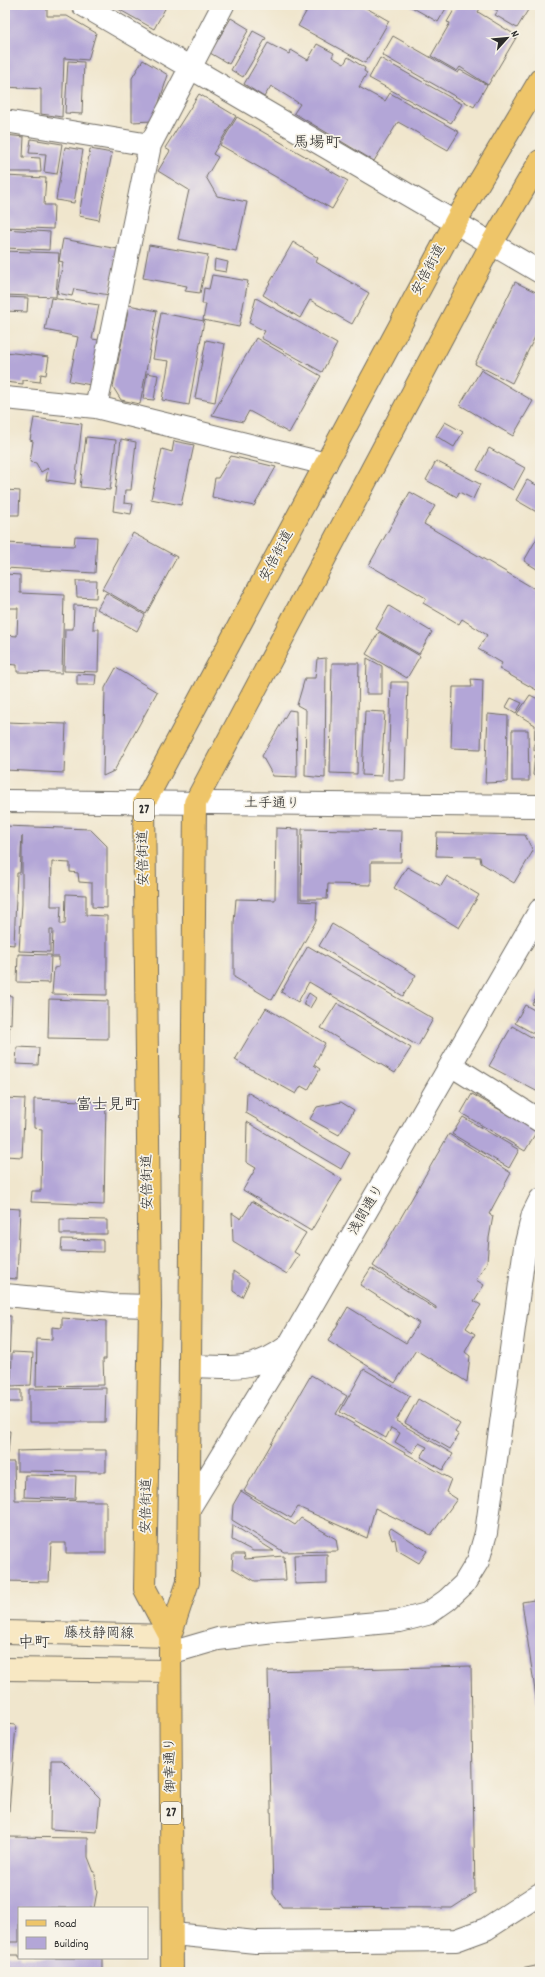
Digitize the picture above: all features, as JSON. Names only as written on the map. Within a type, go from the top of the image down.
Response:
[{"type":"main road","name":"安倍街道","points":[[170,1653],[145,1589],[150,1306],[144,804],[456,221],[540,80]]},
{"type":"main road","name":"27","points":[[170,1653],[188,1582],[190,1507],[194,803],[492,243],[540,161]]},
{"type":"main road","name":"藤枝静岡線","points":[[5,1632],[170,1653]]},
{"type":"main road","points":[[5,1669],[170,1653]]},
{"type":"main road","name":"御幸通り","points":[[170,1653],[173,1934],[172,1972]]},
{"type":"street","points":[[83,5],[456,221],[540,272]]},
{"type":"street","points":[[96,407],[150,146],[223,5]]},
{"type":"street","points":[[5,121],[150,146]]},
{"type":"street","points":[[5,398],[96,407],[326,464]]},
{"type":"street","name":"土手通り","points":[[5,801],[144,804],[194,803],[540,806]]},
{"type":"street","name":"浅間通り","points":[[190,1507],[289,1345],[540,910]]},
{"type":"street","points":[[451,1065],[540,1121]]},
{"type":"street","points":[[170,1653],[218,1639],[276,1632],[400,1621],[427,1614],[447,1600],[464,1584],[478,1561],[486,1533],[525,1247],[533,1214],[540,1200]]},
{"type":"street","points":[[5,1295],[112,1305],[150,1306]]},
{"type":"street","points":[[191,1366],[232,1368],[253,1366],[271,1359],[289,1345]]},
{"type":"street","points":[[173,1934],[256,1942],[456,1940],[486,1928],[540,1894]]},
{"type":"building","points":[[5,5],[47,5],[47,16],[67,16],[96,33],[88,60],[64,58],[62,117],[41,114],[41,89],[5,87]]},
{"type":"building","points":[[111,5],[167,5],[154,29]]},
{"type":"building","points":[[310,5],[361,5],[389,21],[365,63],[298,26]]},
{"type":"building","points":[[408,5],[448,5],[438,22]]},
{"type":"building","points":[[457,5],[482,5],[478,12],[517,36],[488,85],[460,67],[457,71],[431,56],[450,23],[447,22]]},
{"type":"building","points":[[487,5],[531,5],[517,28],[495,15],[498,11]]},
{"type":"building","points":[[231,18],[249,29],[229,64],[210,53]]},
{"type":"building","points":[[253,31],[266,38],[243,77],[231,70]]},
{"type":"building","points":[[393,36],[458,73],[460,70],[487,85],[474,107],[382,55]]},
{"type":"building","points":[[268,43],[289,54],[291,50],[308,60],[317,44],[334,53],[332,57],[344,64],[348,57],[365,68],[364,71],[367,73],[359,87],[385,101],[390,93],[459,132],[448,150],[398,122],[374,161],[294,113],[300,104],[271,86],[264,97],[244,84]]},
{"type":"building","points":[[380,58],[462,104],[451,123],[369,78]]},
{"type":"building","points":[[143,60],[168,75],[153,121],[132,122],[132,78]]},
{"type":"building","points":[[68,61],[84,62],[82,114],[65,113]]},
{"type":"building","points":[[199,94],[236,116],[213,154],[218,157],[206,177],[217,196],[247,202],[236,251],[178,239],[189,190],[158,171],[170,151],[165,148]]},
{"type":"building","points":[[237,117],[348,181],[332,209],[220,145]]},
{"type":"building","points":[[5,135],[24,137],[23,157],[40,158],[41,172],[5,172]]},
{"type":"building","points":[[31,139],[62,144],[57,174],[44,172],[46,154],[29,153]]},
{"type":"building","points":[[65,147],[83,150],[74,203],[56,200]]},
{"type":"building","points":[[90,149],[112,153],[99,220],[79,216]]},
{"type":"building","points":[[5,176],[46,178],[44,205],[54,205],[53,229],[5,227]]},
{"type":"building","points":[[5,229],[50,232],[49,250],[5,248]]},
{"type":"building","points":[[63,239],[118,249],[109,295],[74,289],[72,296],[57,293],[63,262],[59,261]]},
{"type":"building","points":[[293,242],[318,258],[316,262],[369,293],[352,324],[310,300],[300,318],[263,295]]},
{"type":"building","points":[[149,245],[208,255],[200,293],[185,291],[187,286],[143,278]]},
{"type":"building","points":[[5,251],[59,253],[56,297],[5,295]]},
{"type":"building","points":[[215,259],[228,262],[226,272],[214,270]]},
{"type":"building","points":[[212,275],[248,281],[239,327],[203,320],[206,304],[202,304],[204,288],[209,289]]},
{"type":"building","points":[[515,282],[540,294],[540,334],[537,333],[512,383],[475,364]]},
{"type":"building","points":[[5,297],[28,298],[27,312],[5,311]]},
{"type":"building","points":[[51,298],[99,305],[92,339],[99,340],[91,385],[69,381],[78,337],[45,330]]},
{"type":"building","points":[[256,298],[337,344],[322,372],[261,338],[265,331],[249,323]]},
{"type":"building","points":[[129,305],[157,311],[140,404],[121,400],[113,387]]},
{"type":"building","points":[[161,313],[204,321],[189,405],[162,400],[169,361],[153,359]]},
{"type":"building","points":[[256,338],[321,376],[289,433],[249,411],[243,422],[212,415]]},
{"type":"building","points":[[206,340],[225,344],[215,402],[195,398]]},
{"type":"building","points":[[5,352],[49,357],[46,375],[41,374],[40,382],[23,380],[23,384],[5,382]]},
{"type":"building","points":[[481,370],[533,401],[513,436],[460,405]]},
{"type":"building","points":[[147,373],[158,375],[154,400],[143,399]]},
{"type":"building","points":[[34,418],[82,424],[75,484],[46,480],[48,468],[41,472],[36,463],[30,462],[33,441],[30,440]]},
{"type":"building","points":[[445,422],[463,432],[454,447],[436,436]]},
{"type":"building","points":[[86,437],[116,440],[110,490],[80,487]]},
{"type":"building","points":[[121,439],[136,442],[131,490],[125,490],[124,503],[133,504],[131,514],[113,511]]},
{"type":"building","points":[[174,441],[194,445],[181,505],[151,499],[162,449],[172,452]]},
{"type":"building","points":[[489,448],[525,468],[513,490],[477,470]]},
{"type":"building","points":[[231,456],[276,467],[254,506],[212,497],[215,478],[218,478]]},
{"type":"building","points":[[436,461],[480,484],[473,499],[459,492],[457,497],[426,480]]},
{"type":"building","points":[[527,480],[540,487],[540,514],[516,500]]},
{"type":"building","points":[[5,490],[20,491],[19,515],[5,515]]},
{"type":"building","points":[[410,492],[435,506],[424,524],[540,592],[540,692],[499,669],[502,663],[478,649],[487,635],[462,619],[459,624],[423,603],[426,598],[369,565]]},
{"type":"building","points":[[133,533],[177,557],[146,614],[102,589]]},
{"type":"building","points":[[540,533],[540,571],[524,561]]},
{"type":"building","points":[[75,536],[97,537],[95,573],[5,568],[5,543],[74,546]]},
{"type":"building","points":[[5,574],[20,575],[20,593],[64,595],[62,673],[17,672],[17,665],[5,664],[5,635],[17,636],[18,608],[5,608]]},
{"type":"building","points":[[76,581],[97,581],[96,598],[77,597]]},
{"type":"building","points":[[106,593],[145,615],[137,631],[97,609]]},
{"type":"building","points":[[74,605],[94,606],[93,629],[99,629],[98,672],[64,671],[65,629],[73,629]]},
{"type":"building","points":[[389,606],[432,632],[419,654],[376,629]]},
{"type":"building","points":[[379,632],[420,656],[407,678],[366,654]]},
{"type":"building","points":[[326,658],[325,778],[305,776],[306,710],[297,705],[305,678],[315,678],[317,659]]},
{"type":"building","points":[[367,658],[382,666],[382,694],[366,694]]},
{"type":"building","points":[[332,663],[359,663],[357,774],[330,773]]},
{"type":"building","points":[[116,668],[157,692],[114,771],[103,776],[105,688]]},
{"type":"building","points":[[77,674],[96,675],[95,685],[77,685]]},
{"type":"building","points":[[471,679],[483,680],[481,749],[451,748],[453,687],[472,687]]},
{"type":"building","points":[[391,682],[408,682],[405,780],[388,780]]},
{"type":"building","points":[[530,695],[540,700],[540,721],[537,726],[540,728],[540,753],[534,750],[535,725],[517,714]]},
{"type":"building","points":[[511,698],[522,703],[516,713],[506,707]]},
{"type":"building","points":[[289,710],[296,711],[297,777],[273,776],[262,756]]},
{"type":"building","points":[[365,711],[385,712],[381,776],[362,775]]},
{"type":"building","points":[[488,714],[508,716],[507,782],[485,783]]},
{"type":"building","points":[[5,722],[66,724],[64,773],[5,770]]},
{"type":"building","points":[[512,730],[528,730],[529,781],[512,781]]},
{"type":"building","points":[[535,755],[540,758],[540,779],[533,775]]},
{"type":"building","points":[[5,826],[90,829],[107,846],[107,908],[92,907],[92,883],[79,882],[78,873],[70,872],[70,863],[52,862],[51,906],[61,906],[60,924],[65,924],[66,894],[86,895],[86,915],[107,916],[107,995],[52,994],[54,968],[59,967],[59,957],[52,957],[53,930],[50,930],[50,952],[19,951],[22,904],[22,836],[20,873],[17,873],[14,945],[5,944]]},
{"type":"building","points":[[276,828],[299,829],[299,901],[317,902],[316,921],[272,1000],[234,977],[234,923],[236,899],[275,900]]},
{"type":"building","points":[[302,829],[402,831],[401,862],[371,862],[371,885],[328,884],[327,899],[301,899]]},
{"type":"building","points":[[437,833],[525,835],[533,851],[514,883],[481,863],[480,857],[436,856]]},
{"type":"building","points":[[407,867],[441,886],[447,876],[479,895],[459,928],[394,888]]},
{"type":"building","points":[[332,924],[416,975],[403,996],[319,946]]},
{"type":"building","points":[[308,946],[433,1019],[418,1046],[309,982],[298,1002],[281,992]]},
{"type":"building","points":[[18,954],[51,955],[50,983],[17,982]]},
{"type":"building","points":[[540,990],[540,1009],[532,1004]]},
{"type":"building","points":[[309,993],[316,998],[310,1008],[303,1004]]},
{"type":"building","points":[[5,995],[12,996],[11,1024],[5,1023]]},
{"type":"building","points":[[49,999],[108,1001],[108,1039],[48,1038]]},
{"type":"building","points":[[337,1003],[411,1048],[395,1073],[321,1028]]},
{"type":"building","points":[[525,1005],[540,1013],[540,1037],[515,1023]]},
{"type":"building","points":[[266,1008],[325,1043],[314,1065],[320,1069],[308,1090],[301,1086],[296,1094],[235,1060]]},
{"type":"building","points":[[512,1026],[540,1042],[540,1093],[489,1066]]},
{"type":"building","points":[[5,1027],[9,1027],[9,1043],[5,1043]]},
{"type":"building","points":[[17,1047],[39,1048],[38,1065],[16,1064]]},
{"type":"building","points":[[247,1092],[350,1153],[341,1169],[246,1113]]},
{"type":"building","points":[[472,1094],[537,1131],[525,1151],[461,1113]]},
{"type":"building","points":[[5,1098],[25,1099],[22,1157],[5,1156]]},
{"type":"building","points":[[34,1099],[106,1102],[104,1205],[31,1202],[32,1191],[41,1191],[42,1129],[34,1128]]},
{"type":"building","points":[[341,1102],[354,1110],[339,1135],[310,1119],[317,1107]]},
{"type":"building","points":[[463,1117],[519,1150],[509,1168],[452,1134]]},
{"type":"building","points":[[247,1122],[342,1179],[311,1231],[243,1190],[256,1168],[246,1162]]},
{"type":"building","points":[[449,1134],[511,1173],[489,1214],[493,1216],[487,1262],[476,1280],[484,1285],[474,1301],[481,1305],[466,1328],[475,1334],[465,1352],[470,1356],[467,1382],[416,1350],[395,1383],[328,1341],[348,1307],[406,1343],[419,1323],[360,1285],[371,1268],[436,1309],[436,1307],[373,1266]]},
{"type":"building","points":[[252,1201],[306,1233],[294,1252],[299,1255],[287,1274],[233,1241],[232,1213],[241,1219]]},
{"type":"building","points":[[5,1208],[20,1209],[17,1279],[5,1278]]},
{"type":"building","points":[[60,1219],[107,1220],[107,1234],[60,1234]]},
{"type":"building","points":[[62,1239],[103,1240],[103,1252],[61,1251]]},
{"type":"building","points":[[233,1271],[249,1282],[242,1297],[233,1291]]},
{"type":"building","points":[[5,1316],[11,1316],[8,1387],[5,1387]]},
{"type":"building","points":[[62,1318],[106,1321],[106,1359],[103,1359],[104,1385],[36,1386],[37,1339],[52,1340],[52,1327],[62,1328]]},
{"type":"building","points":[[12,1352],[33,1353],[31,1385],[11,1386]]},
{"type":"building","points":[[364,1369],[410,1396],[396,1421],[453,1454],[443,1470],[421,1457],[427,1447],[419,1443],[413,1453],[395,1442],[400,1433],[391,1428],[386,1438],[340,1412]]},
{"type":"building","points":[[311,1375],[347,1396],[336,1414],[451,1479],[446,1492],[457,1499],[431,1535],[375,1508],[367,1538],[298,1507],[291,1518],[244,1491]]},
{"type":"building","points":[[106,1388],[105,1422],[29,1422],[29,1389]]},
{"type":"building","points":[[5,1390],[21,1390],[21,1402],[5,1402]]},
{"type":"building","points":[[418,1399],[460,1424],[455,1432],[459,1435],[450,1449],[405,1423]]},
{"type":"building","points":[[5,1431],[10,1431],[8,1453],[5,1453]]},
{"type":"building","points":[[106,1450],[106,1472],[17,1471],[17,1451]]},
{"type":"building","points":[[5,1462],[14,1462],[15,1500],[106,1501],[106,1553],[66,1553],[66,1543],[51,1543],[49,1582],[5,1581]]},
{"type":"building","points":[[25,1475],[76,1476],[75,1499],[24,1497]]},
{"type":"building","points":[[241,1491],[295,1525],[301,1518],[336,1539],[338,1551],[284,1552],[232,1520],[233,1505]]},
{"type":"building","points":[[233,1525],[274,1551],[253,1551],[232,1540]]},
{"type":"building","points":[[391,1528],[427,1551],[419,1563],[397,1550],[395,1539],[392,1540],[389,1531]]},
{"type":"building","points":[[233,1554],[244,1554],[245,1559],[284,1556],[286,1580],[255,1581],[232,1568]]},
{"type":"building","points":[[327,1554],[327,1583],[295,1584],[294,1555]]},
{"type":"building","points":[[540,1599],[540,1718],[539,1718],[522,1602]]},
{"type":"building","points":[[471,1666],[475,1893],[452,1908],[282,1907],[273,1894],[268,1671]]},
{"type":"building","points":[[5,1724],[16,1725],[9,1811],[5,1811]]},
{"type":"building","points":[[51,1760],[62,1760],[100,1798],[97,1832],[50,1829]]},
{"type":"building","points":[[5,1837],[88,1838],[88,1857],[95,1875],[97,1892],[94,1907],[18,1907],[18,1942],[5,1942]]},
{"type":"building","points":[[5,1955],[18,1955],[18,1959],[102,1959],[102,1972],[5,1972]]},
{"type":"building","points":[[540,1965],[540,1972],[512,1972],[512,1971]]},
{"type":"district","name":"馬場町","points":[[317,143]]},
{"type":"district","name":"富士見町","points":[[108,1105]]},
{"type":"district","name":"中町","points":[[34,1643]]}]
